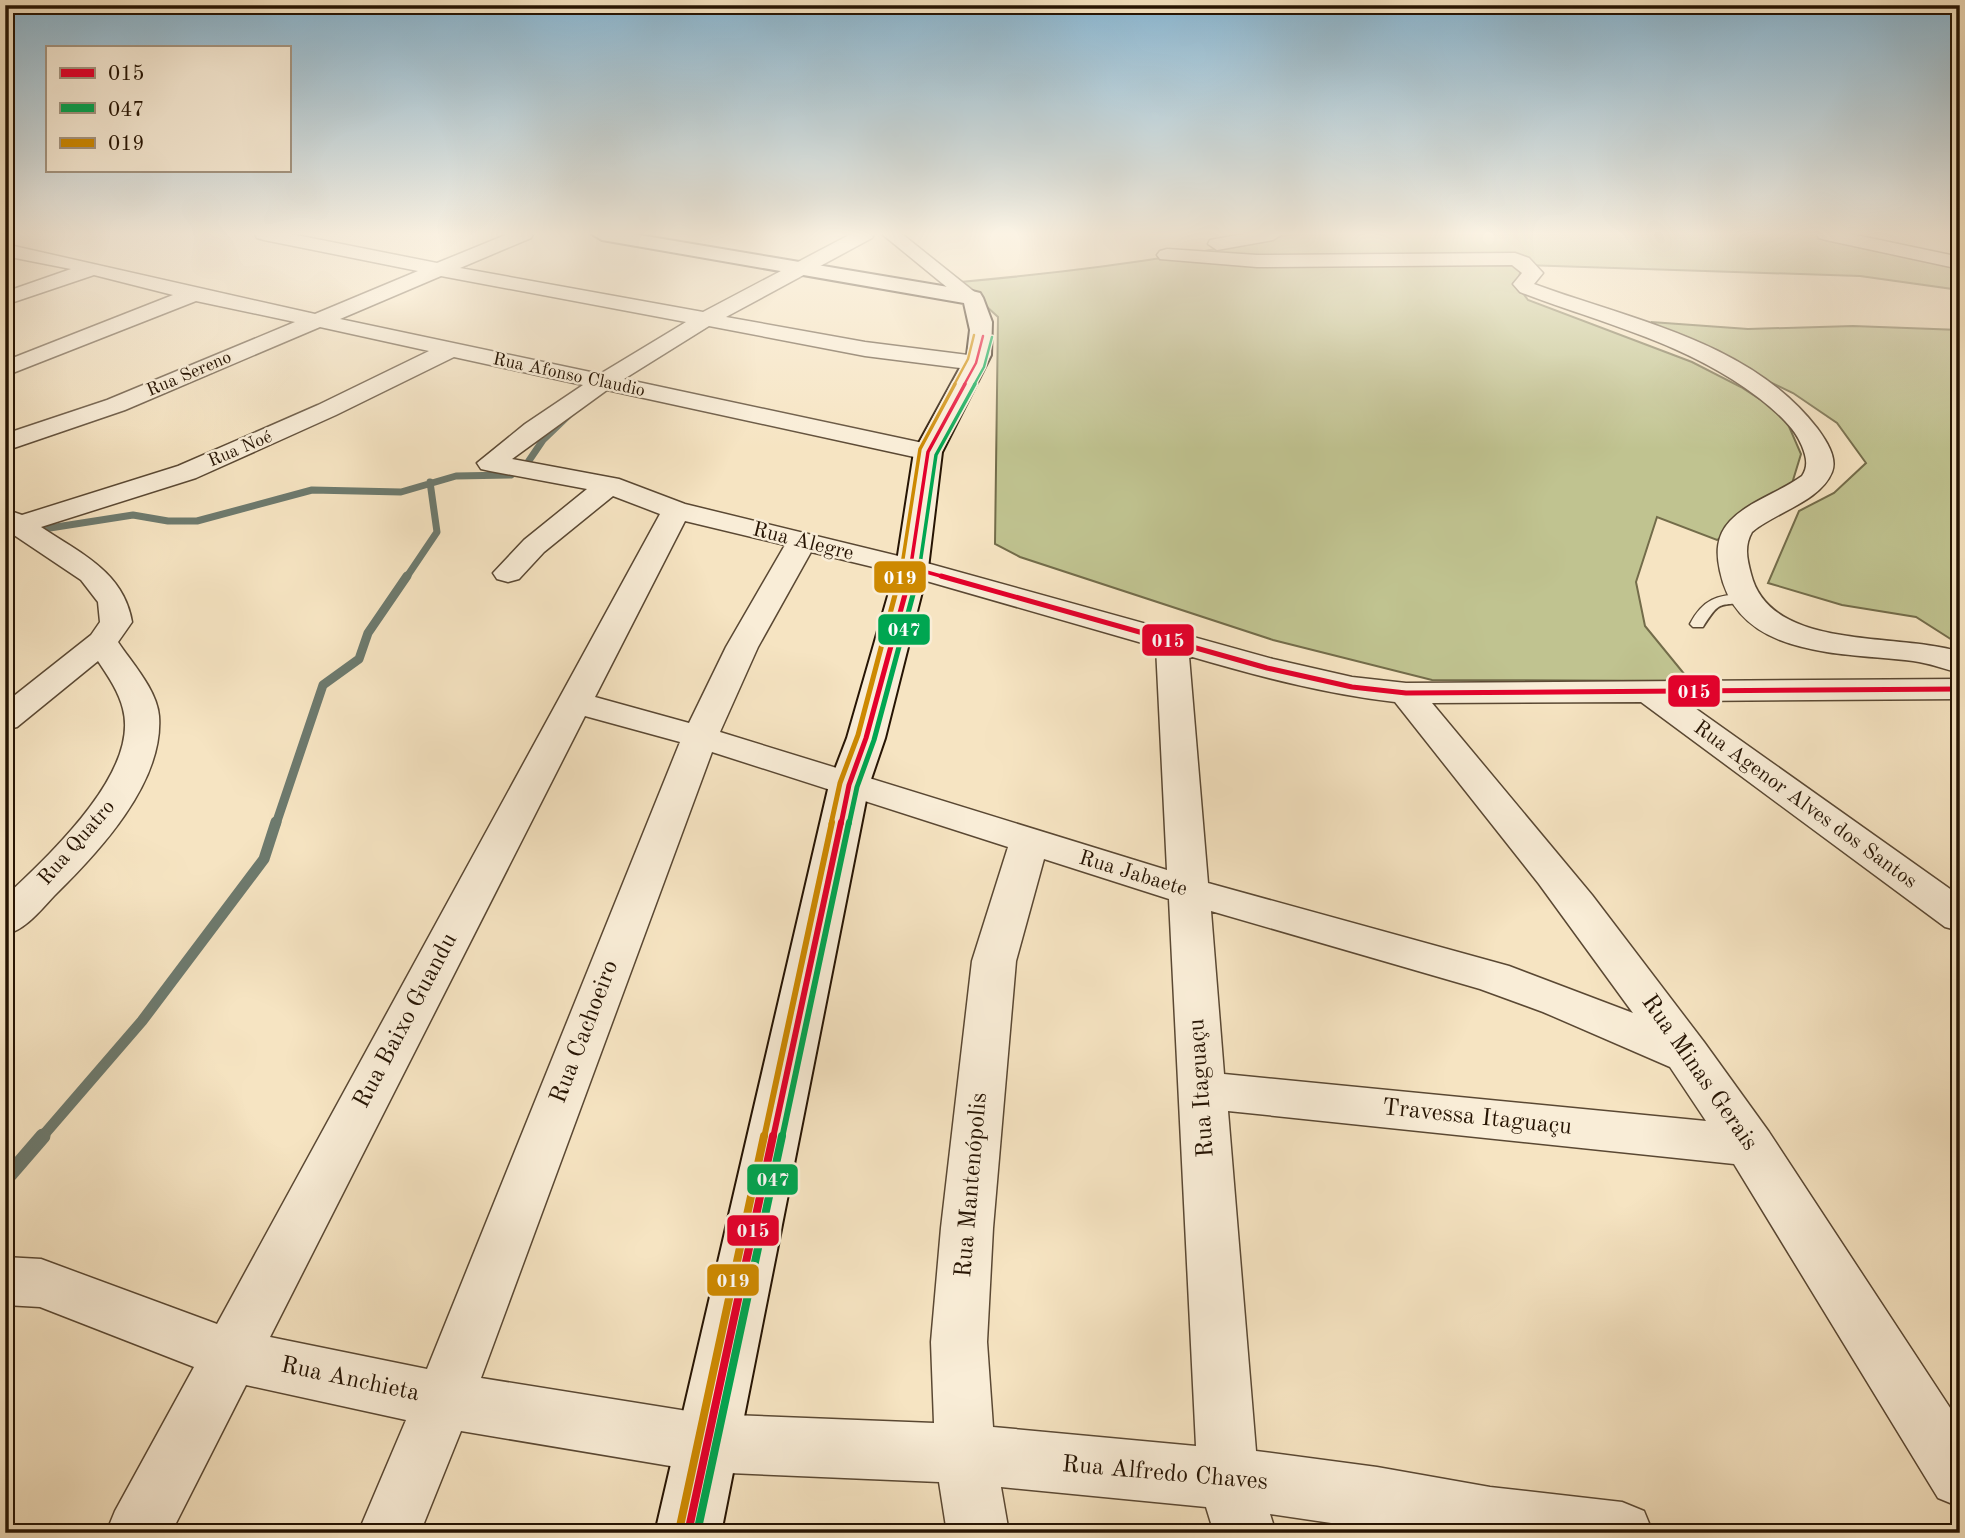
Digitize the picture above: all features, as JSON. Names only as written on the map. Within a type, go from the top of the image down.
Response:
[{"type":"street","points":[[5,369],[164,306]]},
{"type":"street","name":"Rua Afonso Claudio","points":[[250,306],[928,452]]},
{"type":"street","name":"Rua Sereno","points":[[5,443],[106,409],[352,306]]},
{"type":"street","points":[[638,306],[865,349],[976,363]]},
{"type":"street","points":[[602,382],[727,306]]},
{"type":"street","points":[[688,1533],[849,785],[866,738],[912,568],[919,534],[928,452],[982,348],[980,311],[977,306]]},
{"type":"street","points":[[1577,306],[1686,344],[1787,407],[1805,425],[1817,447],[1821,468],[1813,481],[1740,524],[1733,540],[1732,554],[1738,585],[1744,598],[1772,623],[1812,640],[1841,646],[1937,656],[1960,663]]},
{"type":"street","name":"Rua Noé","points":[[17,528],[187,472],[327,410],[452,349]]},
{"type":"street","name":"Rua Alegre","points":[[602,382],[491,463],[609,485],[676,510],[912,568],[1172,642],[1322,681],[1406,693],[1960,690]]},
{"type":"street","points":[[508,573],[534,546],[609,485]]},
{"type":"street","name":"Rua Baixo Guandu","points":[[137,1533],[676,510]]},
{"type":"street","points":[[5,720],[102,642],[116,622],[113,602],[92,574],[17,528]]},
{"type":"street","name":"Rua Cachoeiro","points":[[389,1533],[444,1400],[700,737],[742,647],[802,541]]},
{"type":"street","name":"Rua Quatro","points":[[5,921],[101,820],[128,776],[138,746],[142,715],[136,698],[102,642]]},
{"type":"street","name":"Rua Itaguaçu","points":[[1172,642],[1202,1090],[1237,1505]]},
{"type":"street","name":"Rua Agenor Alves dos Santos","points":[[1650,692],[1960,917]]},
{"type":"street","name":"Rua Minas Gerais","points":[[1406,693],[1600,934],[1688,1055],[1751,1146],[1960,1477]]},
{"type":"street","name":"Rua Jabaete","points":[[575,702],[700,737],[1189,891],[1494,976],[1559,1000],[1688,1055]]},
{"type":"street","name":"Rua Mantenópolis","points":[[978,1533],[965,1454],[959,1342],[967,1228],[994,961],[1029,842]]},
{"type":"street","name":"Travessa Itaguaçu","points":[[1202,1090],[1751,1146]]},
{"type":"street","name":"Rua Anchieta","points":[[5,1281],[41,1283],[231,1355],[444,1400],[706,1443]]},
{"type":"street","name":"Rua Alfredo Chaves","points":[[706,1443],[965,1454],[1146,1473],[1237,1505],[1377,1498],[1493,1525],[1622,1533]]},
{"type":"lane","points":[[1698,624],[1705,607],[1711,603],[1720,599],[1744,598]]},
{"type":"green space","points":[[986,306],[1543,306],[1692,362],[1741,387],[1784,415],[1801,454],[1790,490],[1768,516],[1717,540],[1657,517],[1636,582],[1645,626],[1690,681],[1432,680],[1273,640],[1020,557],[995,544],[998,317]]},
{"type":"green space","points":[[1651,322],[1748,329],[1853,326],[1960,330],[1960,645],[1916,617],[1842,605],[1768,583],[1799,511],[1834,493],[1866,463],[1837,423],[1793,393],[1694,346]]},
{"type":"waterway","points":[[430,484],[456,476],[511,475],[526,465],[543,440],[568,416]]},
{"type":"waterway","points":[[5,535],[133,515],[168,521],[197,521],[312,490],[401,492],[430,484]]},
{"type":"waterway","points":[[406,578],[437,532],[430,484]]},
{"type":"waterway","points":[[276,824],[323,685],[359,659],[368,633],[407,576]]},
{"type":"waterway","points":[[41,1138],[142,1021],[264,859],[276,822]]},
{"type":"waterway","points":[[5,1180],[43,1136]]},
{"type":"transit line","name":"019","points":[[679,1531],[840,783],[858,735],[903,566],[920,449],[968,359],[974,335]]},
{"type":"transit line","name":"015","points":[[688,1533],[849,785],[866,738],[912,568],[928,452],[976,363],[983,336]]},
{"type":"transit line","name":"047","points":[[697,1533],[857,787],[874,740],[920,570],[936,455],[984,367],[992,337]]},
{"type":"transit line","name":"015","points":[[912,568],[1267,668],[1352,687],[1406,693],[1960,689]]}]
